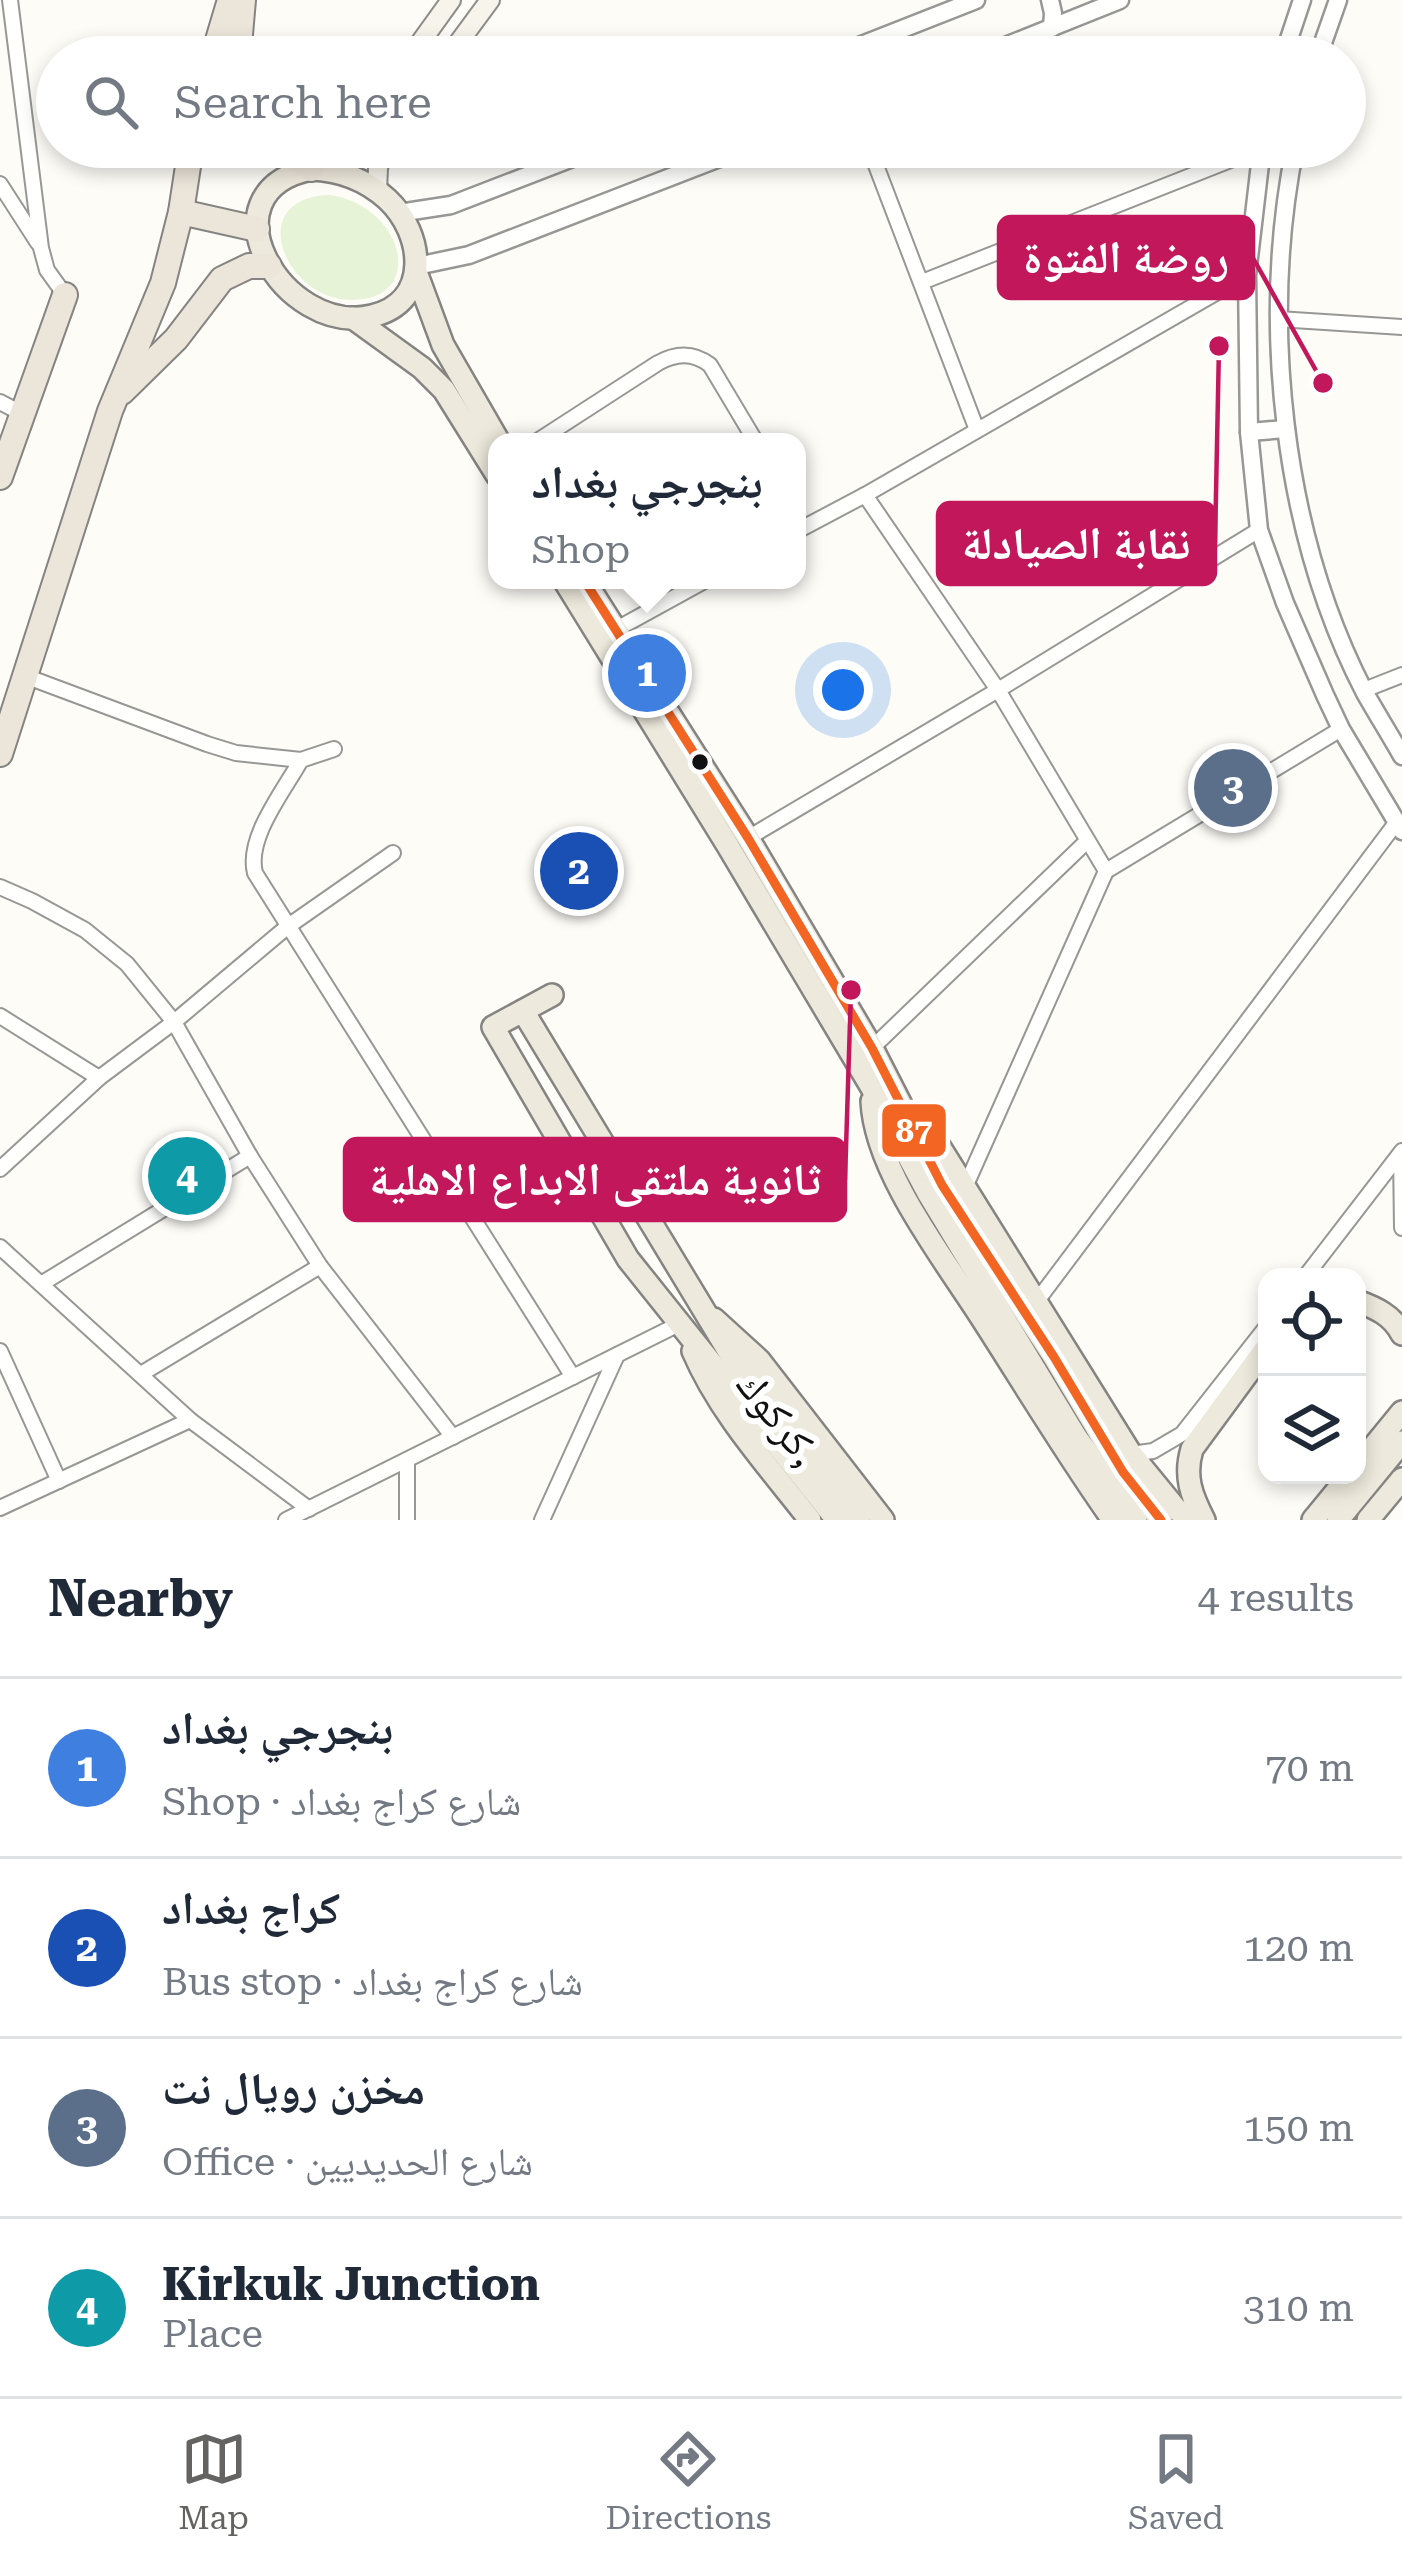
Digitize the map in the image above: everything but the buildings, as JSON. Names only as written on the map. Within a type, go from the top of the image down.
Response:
[{"type":"highway","points":[[219,36],[230,0]]},
{"type":"highway","points":[[240,36],[243,0]]},
{"type":"highway","points":[[0,754],[115,398],[163,284],[187,168]]},
{"type":"highway","points":[[181,212],[257,229]]},
{"type":"highway","points":[[115,398],[166,350],[222,279],[249,266],[269,266]]},
{"type":"highway","points":[[0,477],[10,408],[65,295]]},
{"type":"main road","points":[[425,36],[451,0]]},
{"type":"main road","points":[[463,36],[490,0]]},
{"type":"main road","points":[[377,190],[378,168]]},
{"type":"main road","points":[[416,269],[405,296],[391,309],[353,318],[323,312],[281,283],[269,266],[260,248],[260,209],[268,192],[283,178],[316,169],[350,176],[377,190],[399,213],[413,239],[416,269],[448,356],[494,433]]},
{"type":"main road","points":[[353,318],[422,368],[444,390],[488,461]]},
{"type":"main road","points":[[570,589],[1123,1472],[1161,1520]]},
{"type":"main road","points":[[590,589],[748,838],[872,1048],[879,1082],[928,1193],[1076,1437],[1136,1520]]},
{"type":"main road","points":[[552,995],[493,1027],[637,1271],[837,1520]]},
{"type":"main road","name":"كركوك,","points":[[523,1011],[734,1360],[859,1520]]},
{"type":"main road","points":[[879,1082],[914,1106],[1131,1454],[1176,1509],[1192,1520]]},
{"type":"main road","points":[[879,1082],[873,1116],[883,1154],[923,1226],[1113,1520]]},
{"type":"main road","points":[[1366,1304],[1381,1310],[1402,1334]]},
{"type":"main road","points":[[704,1312],[759,1360],[883,1520]]},
{"type":"main road","points":[[681,1323],[712,1389],[810,1520]]},
{"type":"main road","points":[[1204,1520],[1187,1480],[1192,1448],[1258,1359]]},
{"type":"main road","points":[[1366,1457],[1400,1421]]},
{"type":"main road","points":[[1338,1520],[1400,1421]]},
{"type":"main road","points":[[1368,1520],[1402,1479]]},
{"type":"main road","points":[[1313,1520],[1343,1484]]},
{"type":"street","points":[[10,0],[40,248],[46,270],[65,295]]},
{"type":"street","points":[[884,36],[976,0]]},
{"type":"street","points":[[1050,0],[1052,28]]},
{"type":"street","points":[[1032,36],[1120,0]]},
{"type":"street","points":[[1290,36],[1302,0]]},
{"type":"street","points":[[1325,36],[1338,0]]},
{"type":"street","points":[[399,213],[452,205],[547,168]]},
{"type":"street","points":[[416,269],[469,255],[694,168]]},
{"type":"street","points":[[877,168],[977,430]]},
{"type":"street","points":[[922,282],[1211,168]]},
{"type":"street","points":[[1037,1301],[1399,827],[1341,729],[1258,530],[1249,432],[1246,274],[1259,168]]},
{"type":"street","points":[[1292,168],[1281,246],[1279,319],[1293,473],[1316,566],[1364,690],[1402,756]]},
{"type":"street","points":[[0,184],[40,248]]},
{"type":"street","points":[[806,520],[865,495],[1246,274]]},
{"type":"street","points":[[1279,319],[1402,327]]},
{"type":"street","points":[[550,433],[658,363],[684,354],[702,359],[716,372],[751,433]]},
{"type":"street","points":[[1249,432],[1286,429]]},
{"type":"street","points":[[865,495],[998,690],[1106,871]]},
{"type":"street","points":[[748,838],[1258,530]]},
{"type":"street","points":[[615,629],[689,589]]},
{"type":"street","points":[[1364,690],[1402,675]]},
{"type":"street","points":[[25,676],[183,737],[236,752],[301,760],[334,749]]},
{"type":"street","points":[[966,1185],[1106,871],[1341,729]]},
{"type":"street","points":[[301,760],[257,838],[256,873],[573,1377]]},
{"type":"street","points":[[872,1048],[1086,842]]},
{"type":"street","points":[[0,1169],[99,1078],[287,927],[393,853]]},
{"type":"street","points":[[0,887],[85,930],[127,964],[174,1022],[320,1266],[453,1437]]},
{"type":"street","points":[[0,1016],[99,1078]]},
{"type":"street","points":[[1401,1152],[1402,1228]]},
{"type":"street","points":[[1312,1268],[1401,1152]]},
{"type":"street","points":[[41,1284],[250,1156]]},
{"type":"street","points":[[0,1247],[190,1420],[309,1509]]},
{"type":"street","points":[[141,1375],[320,1266]]},
{"type":"street","points":[[286,1520],[681,1323]]},
{"type":"street","points":[[1131,1454],[1163,1447],[1182,1434],[1258,1337]]},
{"type":"street","points":[[0,1351],[58,1481]]},
{"type":"street","points":[[542,1520],[617,1355]]},
{"type":"street","points":[[0,1508],[190,1420]]},
{"type":"street","points":[[407,1460],[407,1520]]},
{"type":"green space","points":[[330,195],[355,203],[389,233],[398,269],[391,285],[376,296],[353,300],[329,296],[292,268],[283,249],[281,229],[287,212],[303,200]]},
{"type":"transit line","name":"87","points":[[590,589],[748,838],[872,1048],[942,1185],[1123,1472],[1161,1520]]},
{"type":"place","name":"نقابة الصيادلة","points":[[1219,346]]},
{"type":"place","name":"روضة الفتوة","points":[[1323,383]]},
{"type":"place","name":"بنجرجي بغداد","points":[[647,673]]},
{"type":"place","name":"مخزن رويال نت","points":[[1233,788]]},
{"type":"place","name":"كراج بغداد","points":[[579,871]]},
{"type":"place","name":"ثانوية ملتقى الابداع الاهلية","points":[[851,990]]},
{"type":"place","name":"Kirkuk Junction","points":[[187,1176]]}]
